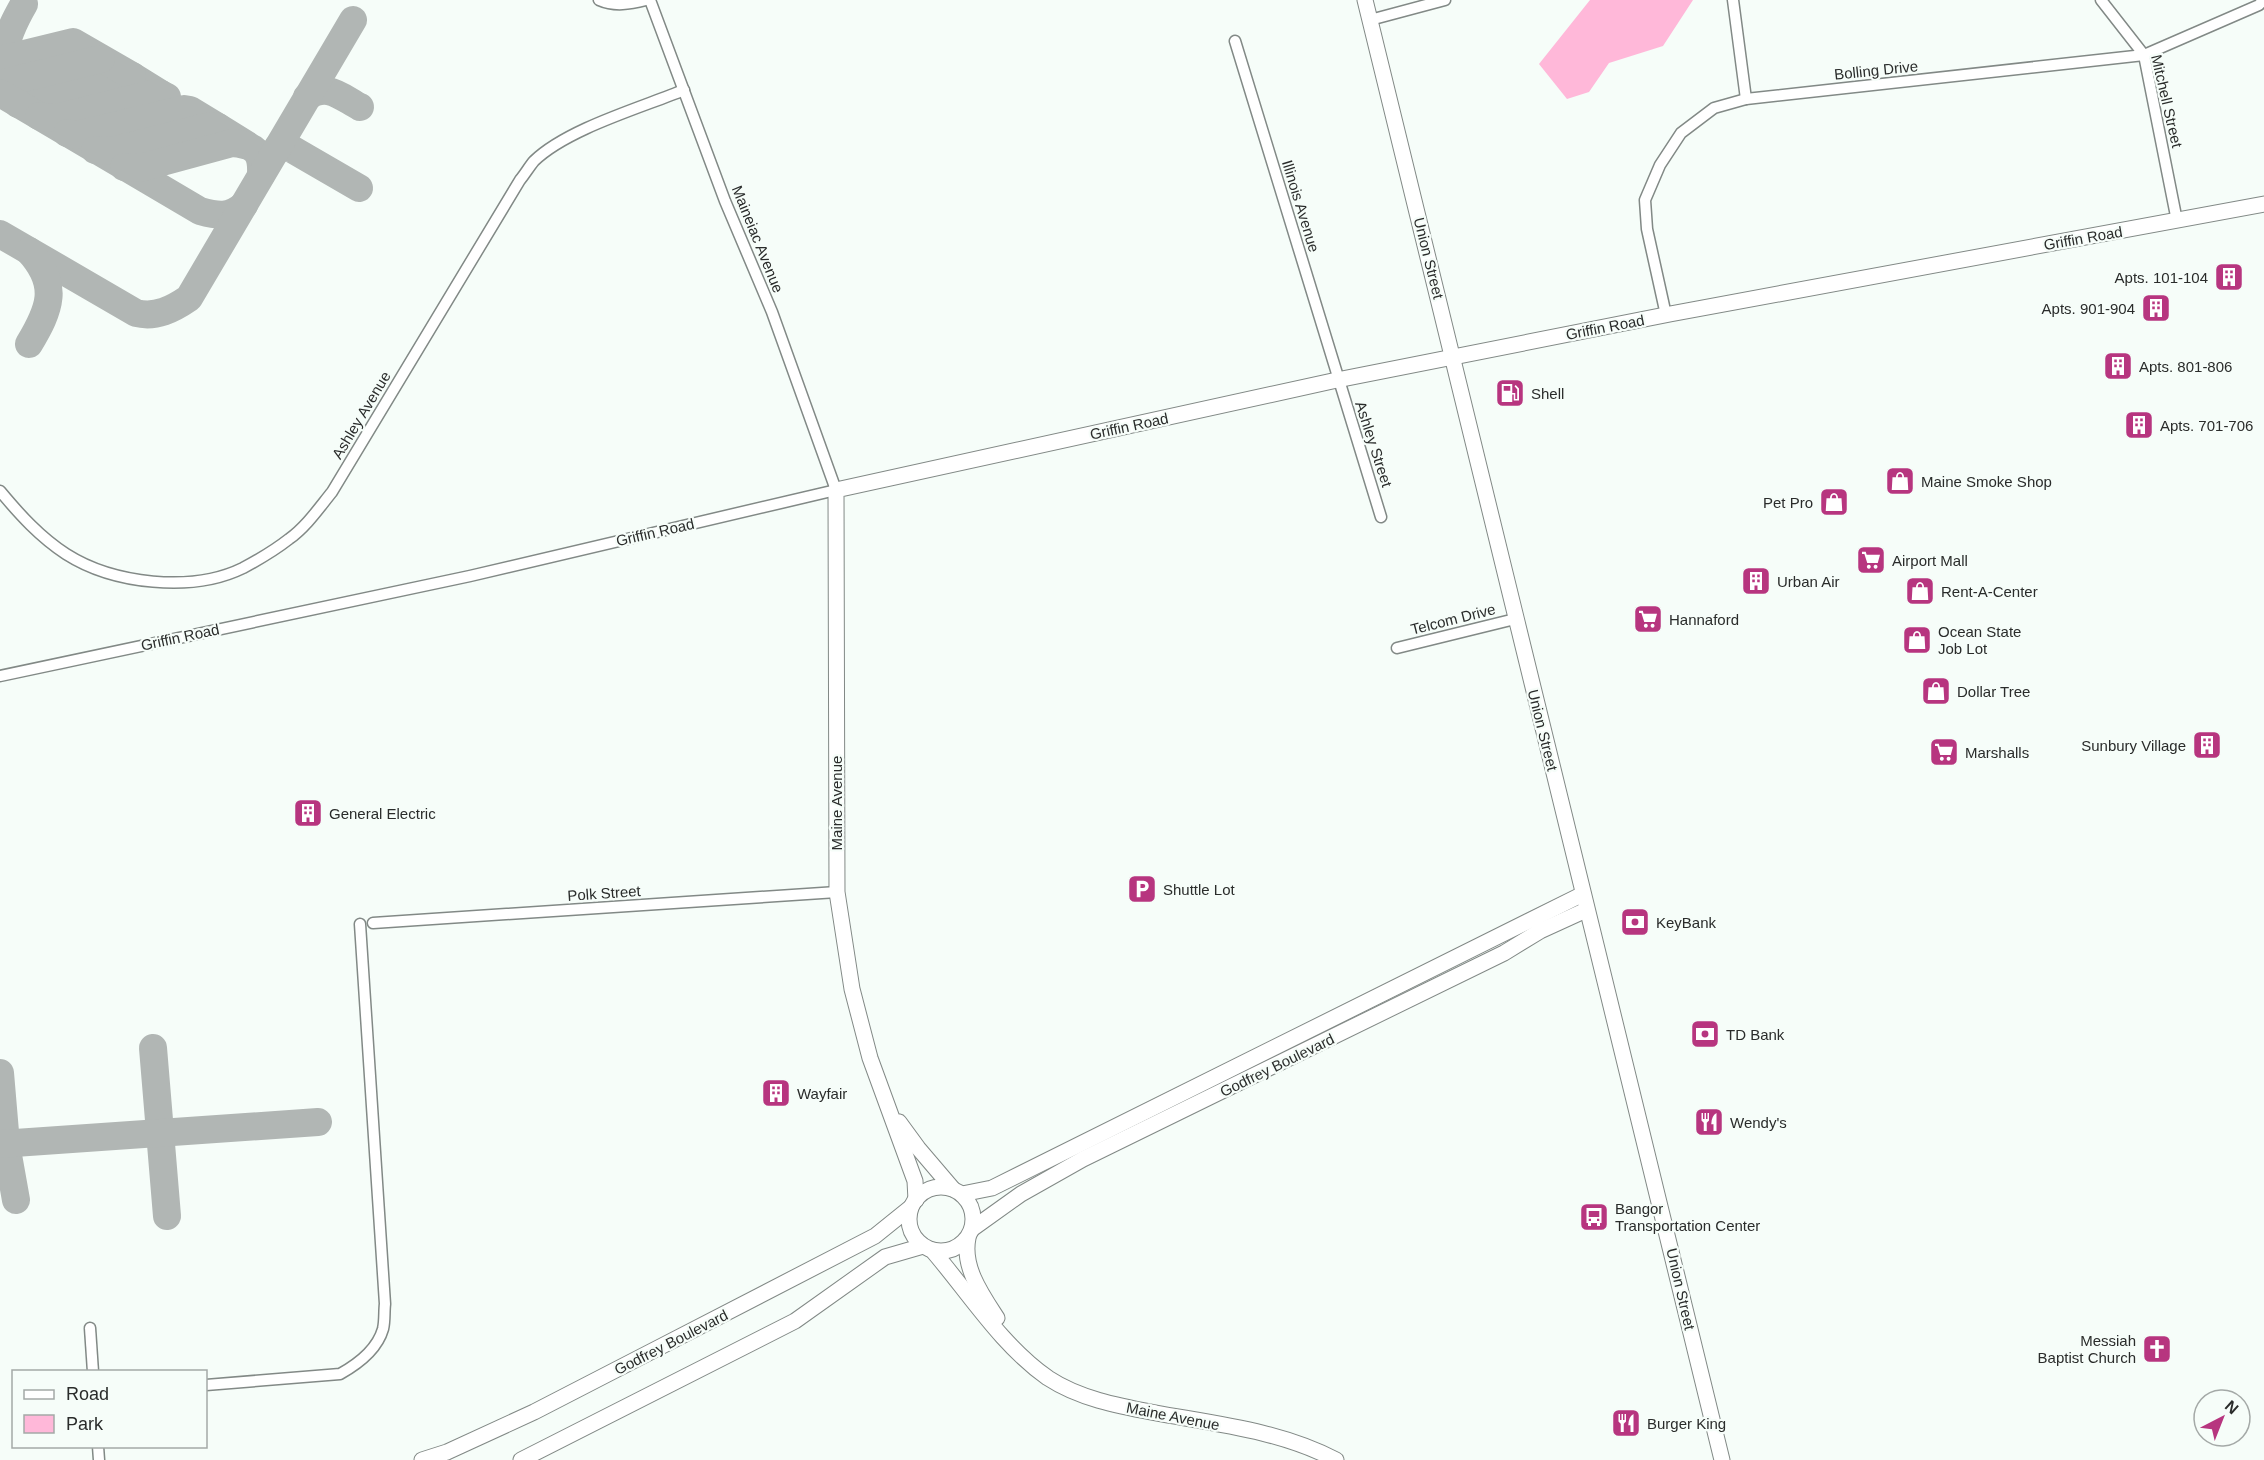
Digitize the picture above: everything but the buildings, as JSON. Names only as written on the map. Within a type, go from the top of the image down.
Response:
[{"type":"street","points":[[599,0],[615,5],[648,0]]},
{"type":"street","name":"Maineiac Avenue","points":[[648,0],[725,201],[772,312],[836,490]]},
{"type":"street","name":"Union Street","points":[[1365,0],[1722,1460]]},
{"type":"street","points":[[1371,20],[1445,0]]},
{"type":"street","points":[[1733,0],[1746,99]]},
{"type":"street","name":"Mitchell Street","points":[[2101,0],[2144,55],[2177,221]]},
{"type":"street","name":"Bolling Drive","points":[[1666,315],[1647,229],[1645,200],[1660,165],[1681,133],[1714,108],[1746,99],[2144,55],[2259,5],[2263,0]]},
{"type":"street","name":"Illinois Avenue","points":[[1235,41],[1338,380]]},
{"type":"street","name":"Ashley Avenue","points":[[0,491],[30,526],[67,554],[100,570],[134,579],[171,583],[221,576],[242,568],[291,539],[332,492],[533,162],[572,135],[684,90]]},
{"type":"street","name":"Griffin Road","points":[[0,676],[470,576],[836,490],[1338,380],[1666,315],[2264,204]]},
{"type":"street","name":"Ashley Street","points":[[1338,380],[1381,517]]},
{"type":"street","name":"Maine Avenue","points":[[836,490],[837,892],[852,989],[870,1058],[915,1181],[913,1203]]},
{"type":"street","name":"Telcom Drive","points":[[1397,648],[1515,619]]},
{"type":"street","name":"Polk Street","points":[[373,923],[837,892]]},
{"type":"street","name":"Godfrey Boulevard","points":[[958,1192],[993,1188],[1583,894]]},
{"type":"street","name":"Godfrey Boulevard","points":[[970,1234],[1021,1194],[1083,1159],[1504,952],[1540,931],[1587,910]]},
{"type":"street","points":[[207,1385],[340,1374],[355,1366],[371,1351],[383,1329],[385,1304],[360,924]]},
{"type":"street","name":"Maine Avenue","points":[[887,1108],[958,1192]]},
{"type":"street","points":[[521,1460],[795,1321],[885,1257],[927,1248],[942,1252],[952,1250],[970,1234],[973,1210],[958,1192],[942,1187],[931,1188],[913,1203],[909,1224],[912,1232],[927,1248]]},
{"type":"street","name":"Godfrey Boulevard","points":[[422,1460],[447,1452],[534,1412],[875,1236],[913,1203]]},
{"type":"street","name":"Maine Avenue","points":[[970,1234],[966,1251],[976,1282],[1019,1354]]},
{"type":"street","name":"Maine Avenue","points":[[927,1248],[1019,1354],[1049,1378],[1070,1390],[1124,1407],[1272,1435],[1336,1460]]},
{"type":"street","points":[[90,1328],[93,1370]]},
{"type":"green space","points":[[1590,0],[1693,0],[1663,46],[1609,63],[1589,92],[1567,99],[1539,64]]},
{"type":"taxiway","points":[[24,4],[10,31],[5,53],[8,75],[18,104],[122,76],[132,76],[161,94]]},
{"type":"taxiway","points":[[0,234],[136,313],[157,313],[183,302],[189,298],[353,20]]},
{"type":"taxiway","points":[[0,60],[73,42],[132,76]]},
{"type":"taxiway","points":[[0,84],[101,59]]},
{"type":"taxiway","points":[[307,97],[314,93],[328,91],[360,107]]},
{"type":"taxiway","points":[[0,93],[200,211],[223,215],[244,205]]},
{"type":"taxiway","points":[[39,116],[60,117],[155,93],[167,97]]},
{"type":"taxiway","points":[[67,133],[76,135],[184,109],[190,110],[218,127]]},
{"type":"taxiway","points":[[95,150],[111,151],[210,126],[218,127],[247,145]]},
{"type":"taxiway","points":[[124,167],[140,168],[232,143],[246,145],[255,151],[260,160],[261,175]]},
{"type":"taxiway","points":[[278,147],[290,148],[359,188]]},
{"type":"taxiway","points":[[29,251],[45,275],[48,297],[42,319],[29,344]]},
{"type":"taxiway","points":[[153,1048],[167,1216]]},
{"type":"taxiway","points":[[0,1073],[6,1144],[16,1200]]},
{"type":"taxiway","points":[[0,1144],[318,1122]]},
{"type":"place","name":"Apts. 101-104","points":[[2229,277]]},
{"type":"place","name":"Apts. 901-904","points":[[2156,308]]},
{"type":"place","name":"Apts. 801-806","points":[[2118,366]]},
{"type":"place","name":"Shell","points":[[1510,393]]},
{"type":"place","name":"Apts. 701-706","points":[[2139,425]]},
{"type":"place","name":"Maine Smoke Shop","points":[[1900,481]]},
{"type":"place","name":"Pet Pro","points":[[1834,502]]},
{"type":"place","name":"Airport Mall","points":[[1871,560]]},
{"type":"place","name":"Urban Air","points":[[1756,581]]},
{"type":"place","name":"Rent-A-Center","points":[[1920,591]]},
{"type":"place","name":"Hannaford","points":[[1648,619]]},
{"type":"place","name":"Ocean State Job Lot","points":[[1917,640]]},
{"type":"place","name":"Dollar Tree","points":[[1936,691]]},
{"type":"place","name":"Sunbury Village","points":[[2207,745]]},
{"type":"place","name":"Marshalls","points":[[1944,752]]},
{"type":"place","name":"General Electric","points":[[308,813]]},
{"type":"place","name":"Shuttle Lot","points":[[1142,889]]},
{"type":"place","name":"KeyBank","points":[[1635,922]]},
{"type":"place","name":"TD Bank","points":[[1705,1034]]},
{"type":"place","name":"Wayfair","points":[[776,1093]]},
{"type":"place","name":"Wendy's","points":[[1709,1122]]},
{"type":"place","name":"Bangor Transportation Center","points":[[1594,1217]]},
{"type":"place","name":"Messiah Baptist Church","points":[[2157,1349]]},
{"type":"place","name":"Burger King","points":[[1626,1423]]}]
